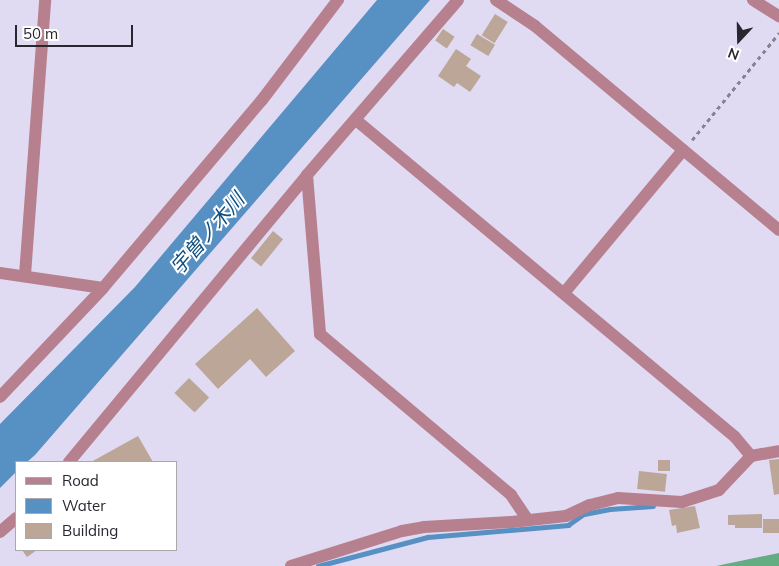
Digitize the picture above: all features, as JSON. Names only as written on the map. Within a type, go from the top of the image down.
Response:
[{"type":"street","points":[[25,275],[45,0]]},
{"type":"street","points":[[0,397],[103,288],[262,100],[338,0]]},
{"type":"street","points":[[69,461],[307,175],[458,0]]},
{"type":"street","points":[[496,0],[536,26],[779,230]]},
{"type":"street","points":[[753,0],[779,16]]},
{"type":"street","points":[[356,120],[735,437],[751,456]]},
{"type":"street","points":[[564,293],[683,150]]},
{"type":"street","points":[[307,175],[320,334],[511,495],[528,520]]},
{"type":"street","points":[[0,273],[25,275],[103,288]]},
{"type":"street","points":[[290,566],[402,531],[424,527],[566,516],[590,504],[618,498],[682,502],[719,490],[751,456],[779,451]]},
{"type":"street","points":[[0,532],[15,519]]},
{"type":"path","points":[[683,150],[779,33]]},
{"type":"green space","points":[[779,553],[779,566],[716,566]]},
{"type":"water","name":"宇曽ノ木川","points":[[377,0],[430,0],[35,455],[28,461],[15,461],[15,473],[0,488],[0,424],[135,287]]},
{"type":"building","points":[[495,14],[508,22],[494,43],[482,35]]},
{"type":"building","points":[[443,29],[455,37],[447,48],[435,41]]},
{"type":"building","points":[[477,34],[495,45],[488,56],[470,45]]},
{"type":"building","points":[[456,49],[471,59],[466,66],[481,76],[470,92],[457,83],[454,87],[438,76]]},
{"type":"building","points":[[273,231],[283,239],[261,266],[251,258]]},
{"type":"building","points":[[257,308],[295,351],[266,377],[250,359],[218,389],[195,364]]},
{"type":"building","points":[[189,378],[209,397],[195,413],[174,393]]},
{"type":"building","points":[[138,436],[152,461],[93,461]]},
{"type":"building","points":[[779,459],[779,494],[774,495],[769,460]]},
{"type":"building","points":[[658,460],[670,460],[670,471],[658,471]]},
{"type":"building","points":[[639,471],[667,474],[665,492],[637,489]]},
{"type":"building","points":[[695,506],[700,528],[677,533],[676,525],[672,526],[669,510]]},
{"type":"building","points":[[762,514],[762,528],[735,528],[735,525],[728,525],[728,515]]},
{"type":"building","points":[[763,519],[779,519],[779,533],[763,533]]},
{"type":"building","points":[[23,551],[36,551],[27,557]]},
{"type":"waterway","points":[[318,566],[428,537],[568,525],[584,514],[610,509],[653,506]]}]
